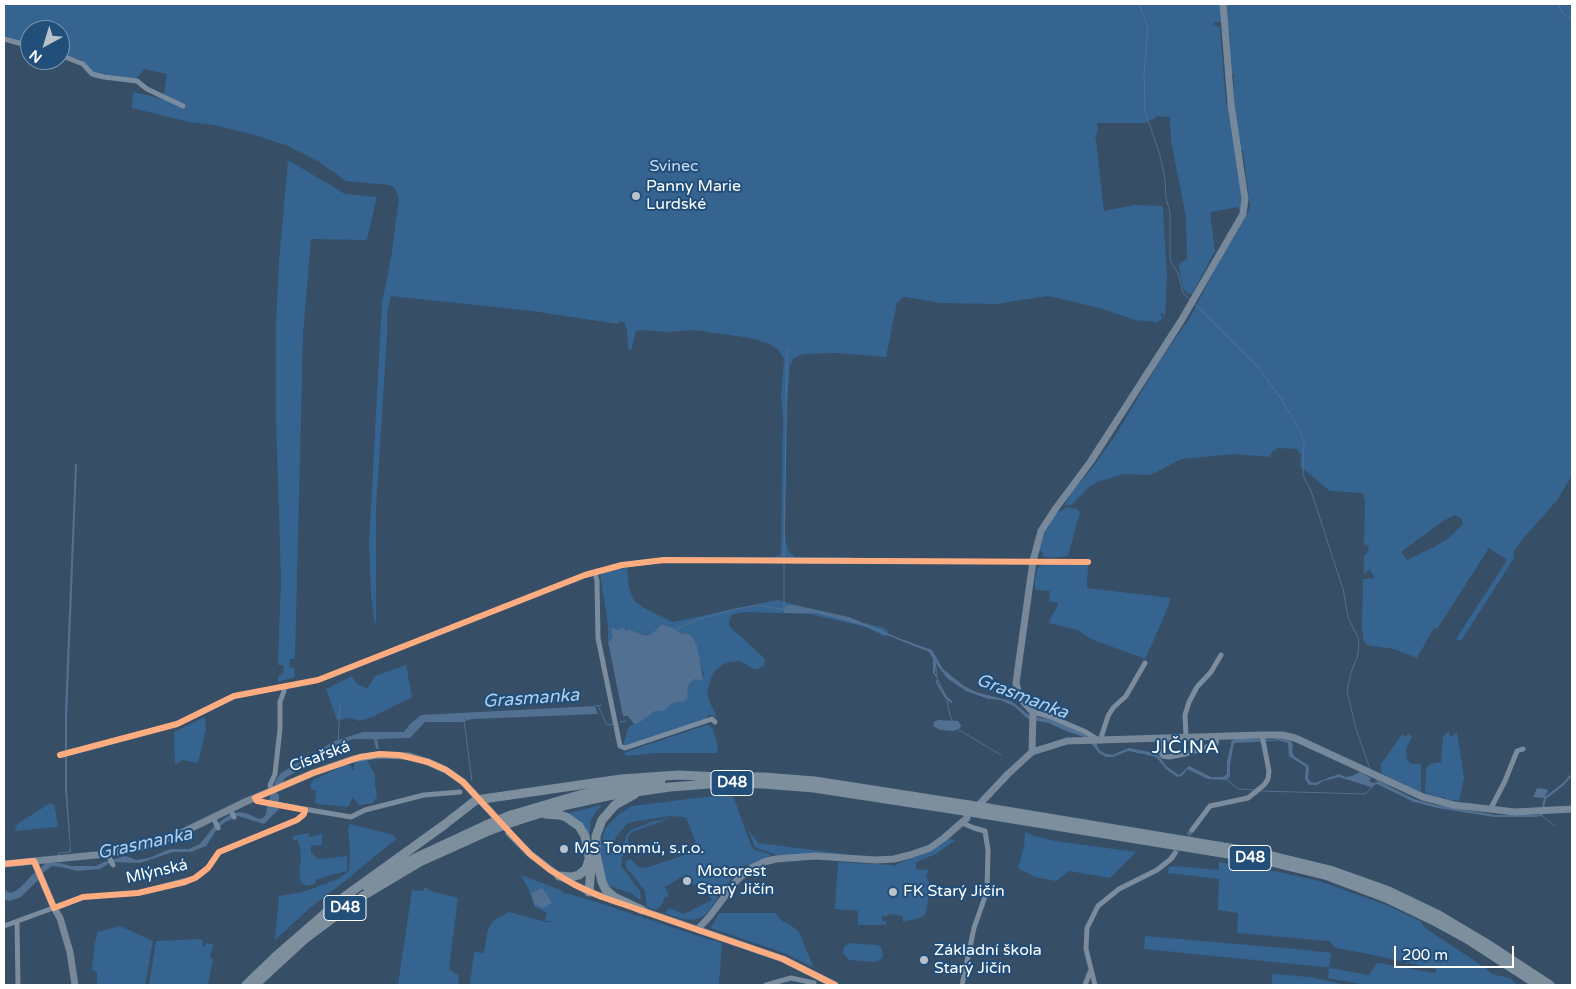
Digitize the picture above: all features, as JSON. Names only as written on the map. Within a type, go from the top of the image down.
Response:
[{"type":"highway","points":[[311,926],[357,886],[479,798],[620,779],[678,775],[722,777]]},
{"type":"highway","name":"D48","points":[[517,818],[565,799],[607,789],[669,780],[764,777],[815,781],[972,813],[1260,853],[1330,870],[1389,892],[1439,916],[1478,938],[1550,985]]},
{"type":"highway","name":"D48","points":[[246,985],[275,957],[341,903],[388,872],[430,849],[488,827],[580,802],[650,789],[723,784],[780,785],[848,792],[1251,858],[1328,876],[1386,898],[1436,922],[1538,985]]},
{"type":"highway","points":[[589,892],[595,883],[593,861],[596,836],[605,816],[622,800],[650,789]]},
{"type":"highway","points":[[517,818],[554,814],[570,819],[579,826],[585,836],[593,861],[608,892],[621,901],[642,910]]},
{"type":"highway","name":"D48","points":[[255,985],[305,939],[363,896],[488,827]]},
{"type":"highway","points":[[559,876],[571,877],[579,875],[593,861]]},
{"type":"street","points":[[1032,752],[1033,715],[1020,698],[1016,683],[1033,561],[1041,531],[1091,461],[1192,302],[1243,214],[1245,199],[1231,104],[1223,4]]},
{"type":"street","points":[[4,39],[20,43]]},
{"type":"street","points":[[70,59],[83,64],[92,74],[137,81],[147,89],[183,106]]},
{"type":"street","points":[[60,755],[176,724],[234,696],[318,680],[585,575],[622,565],[664,560],[1088,562]]},
{"type":"street","points":[[596,573],[598,638],[620,746],[625,748],[712,719],[715,722]]},
{"type":"street","points":[[1186,737],[1185,716],[1189,702],[1197,686],[1211,672],[1221,655]]},
{"type":"street","points":[[1095,741],[1113,708],[1126,696],[1145,662]]},
{"type":"street","points":[[272,790],[270,785],[275,774],[280,729],[280,702],[284,688]]},
{"type":"street","points":[[1033,715],[1051,717],[1086,732],[1095,741]]},
{"type":"street","points":[[698,929],[737,880],[751,868],[764,862],[776,859],[816,856],[876,860],[894,859],[910,856],[930,848],[972,813],[1008,774],[1032,752],[1067,740],[1095,741],[1216,736],[1262,738],[1282,735],[1295,738],[1423,797],[1454,805],[1490,810],[1530,812],[1572,808]]},
{"type":"street","points":[[1163,738],[1161,753],[1163,756],[1169,756],[1185,754],[1216,744],[1216,736]]},
{"type":"street","points":[[1192,830],[1210,806],[1248,798],[1258,791],[1268,779],[1269,771],[1262,738]]},
{"type":"street","points":[[1490,810],[1506,781],[1518,752],[1523,749]]},
{"type":"street","name":"Císařská","points":[[4,864],[58,858],[110,860],[140,847],[216,823],[255,798],[272,790],[353,759],[378,755],[399,755],[419,759],[454,775],[479,798],[501,824]]},
{"type":"street","points":[[255,798],[257,801],[351,817],[365,810],[424,795],[460,792]]},
{"type":"street","name":"Mlýnská","points":[[4,926],[83,897],[138,892],[195,878],[208,868],[219,852],[297,820],[303,816],[305,810]]},
{"type":"street","points":[[962,985],[974,928],[987,892],[988,850],[985,831],[974,828],[972,813]]},
{"type":"street","points":[[509,833],[530,854],[559,876],[589,892],[783,959],[815,982]]},
{"type":"street","points":[[1095,985],[1090,972],[1086,949],[1086,928],[1098,906],[1119,889],[1157,870],[1171,859],[1175,853]]},
{"type":"street","points":[[34,861],[60,918],[70,952],[75,985]]},
{"type":"street","points":[[17,922],[18,985]]},
{"type":"street","points":[[1085,985],[1090,972]]},
{"type":"street","points":[[766,985],[791,978],[835,985]]},
{"type":"green space","name":"Svinec","points":[[4,4],[1221,4],[1222,22],[1214,22],[1213,24],[1220,28],[1226,104],[1234,105],[1234,75],[1231,74],[1224,4],[1572,4],[1572,475],[1558,499],[1513,553],[1514,558],[1461,641],[1456,639],[1507,560],[1489,548],[1437,629],[1434,628],[1417,658],[1394,649],[1367,645],[1364,642],[1362,628],[1363,579],[1375,578],[1370,569],[1364,574],[1364,555],[1367,554],[1369,546],[1364,544],[1365,503],[1363,493],[1330,491],[1300,466],[1301,455],[1297,449],[1278,448],[1269,457],[1234,454],[1181,459],[1151,475],[1124,474],[1097,482],[1090,486],[1071,505],[1065,505],[1071,493],[1093,467],[1117,433],[1159,362],[1191,316],[1250,206],[1243,150],[1236,151],[1242,195],[1241,214],[1238,207],[1210,213],[1215,251],[1192,294],[1188,293],[1183,288],[1179,267],[1179,264],[1187,259],[1186,217],[1171,141],[1170,117],[1156,116],[1155,119],[1149,120],[1147,123],[1097,123],[1098,131],[1095,138],[1104,211],[1135,205],[1162,206],[1163,208],[1167,276],[1165,316],[1162,313],[1160,315],[1163,317],[1162,319],[1157,322],[1135,320],[1100,308],[1048,296],[996,304],[940,303],[905,297],[897,303],[886,357],[835,353],[803,354],[794,358],[790,365],[787,405],[785,535],[787,547],[790,553],[796,557],[850,557],[850,560],[732,557],[775,557],[781,553],[783,415],[781,398],[784,359],[778,349],[751,338],[693,330],[668,332],[640,330],[636,331],[631,351],[628,349],[627,329],[624,322],[620,321],[618,324],[532,311],[391,296],[387,313],[376,509],[375,626],[371,594],[369,543],[382,303],[391,258],[399,199],[395,188],[389,185],[346,181],[319,162],[288,146],[255,135],[132,108],[133,92],[163,99],[167,74],[144,69],[139,76],[130,82],[94,78],[82,60],[70,57],[70,20],[20,20],[20,42],[4,38]],"holes":[[[1455,515],[1462,519],[1463,524],[1438,545],[1407,560],[1401,552],[1443,521]]]},
{"type":"green space","points":[[288,160],[345,194],[377,197],[367,240],[311,239],[303,335],[295,659],[290,659],[289,667],[294,668],[295,677],[278,682],[278,677],[283,673],[284,668],[283,665],[278,665],[281,578],[276,419],[276,326],[279,262]]},
{"type":"green space","points":[[1065,507],[1076,509],[1080,512],[1068,556],[1053,558],[1043,556],[1043,552],[1039,551],[1043,536],[1056,513],[1065,509]]},
{"type":"green space","points":[[1043,565],[1088,565],[1087,588],[1171,598],[1145,659],[1091,639],[1077,630],[1048,623],[1059,603],[1049,601],[1050,591],[1035,590],[1038,567]]},
{"type":"green space","points":[[627,568],[629,588],[634,601],[673,622],[777,600],[884,628],[888,631],[886,637],[865,627],[810,614],[746,612],[733,614],[729,620],[729,626],[762,656],[765,660],[764,666],[754,669],[740,661],[722,665],[713,673],[707,692],[717,716],[708,715],[707,719],[626,747],[623,745],[629,726],[640,722],[655,711],[661,711],[676,703],[687,692],[689,684],[694,679],[704,676],[692,636],[687,633],[681,634],[673,628],[662,624],[654,633],[642,635],[629,629],[625,630],[608,642],[608,624],[600,573]]},
{"type":"green space","points":[[406,665],[412,697],[372,717],[359,721],[351,718],[337,720],[326,689],[352,676],[356,683],[367,689],[375,676]]},
{"type":"green space","points":[[205,717],[206,729],[198,763],[182,760],[175,765],[174,732]]},
{"type":"green space","points":[[707,725],[713,729],[718,747],[717,753],[655,753],[627,756],[624,754],[626,752]]},
{"type":"green space","points":[[1449,731],[1450,736],[1457,732],[1464,778],[1459,801],[1425,793],[1426,769],[1430,764],[1441,762],[1443,737]]},
{"type":"green space","points":[[1408,733],[1412,736],[1406,749],[1407,759],[1411,764],[1421,764],[1421,792],[1381,772],[1381,764],[1402,734],[1406,737]]},
{"type":"green space","points":[[366,760],[375,775],[377,796],[373,803],[359,805],[353,797],[349,806],[346,807],[315,802],[316,791],[311,789],[310,786],[313,780],[345,765],[351,765],[352,770],[354,770],[354,763]]},
{"type":"green space","points":[[713,796],[733,796],[754,850],[770,854],[771,857],[740,867],[727,885],[721,889],[705,888],[700,883],[693,885],[687,874],[665,887],[669,896],[663,899],[664,901],[656,910],[647,907],[645,891],[626,867],[626,861],[631,859],[638,867],[646,868],[693,852],[697,846],[685,817],[670,816],[637,821],[628,823],[619,833],[615,839],[615,847],[624,845],[626,835],[631,830],[654,821],[668,819],[632,832],[628,837],[628,849],[622,857],[621,866],[640,891],[641,899],[609,886],[606,881],[600,848],[605,829],[619,814],[632,806]]},
{"type":"green space","points":[[50,803],[54,805],[58,825],[55,827],[15,831],[19,823]]},
{"type":"green space","points":[[601,805],[591,820],[589,840],[561,815]]},
{"type":"green space","points":[[350,824],[393,835],[396,839],[311,907],[275,940],[279,896],[317,887],[338,879],[349,871],[350,849],[348,829]]},
{"type":"green space","points":[[748,829],[758,843],[845,854],[780,856],[755,847]]},
{"type":"green space","points":[[1025,832],[1055,841],[1136,852],[1110,878],[1069,871],[1056,881],[1035,877],[1018,868],[1024,847]]},
{"type":"green space","points":[[309,833],[309,837],[322,834],[322,845],[311,846],[311,853],[318,859],[347,856],[347,871],[316,880],[316,883],[308,886],[301,883],[299,867],[301,863],[300,846],[297,840],[293,840],[292,836]]},
{"type":"green space","points":[[949,839],[955,840],[936,854],[916,862],[916,869],[929,870],[926,875],[930,886],[926,913],[923,917],[903,922],[903,916],[888,914],[887,916],[882,916],[882,921],[886,921],[886,925],[858,925],[858,911],[835,909],[838,862],[896,866],[923,854]]},
{"type":"green space","points":[[1219,862],[1319,881],[1389,906],[1420,921],[1425,928],[1492,974],[1509,978],[1518,985],[1366,985],[1328,978],[1329,968],[1369,975],[1377,963],[1434,973],[1436,969],[1336,948],[1329,941],[1237,933],[1238,913],[1218,910],[1219,879],[1168,873],[1169,867],[1176,866],[1219,870]]},
{"type":"green space","points":[[521,875],[562,892],[722,943],[719,985],[470,985],[474,952],[484,953],[488,929],[494,920],[509,912],[546,922],[557,922],[545,921],[547,913],[535,907]]},
{"type":"green space","points":[[424,887],[431,891],[458,898],[449,969],[459,976],[458,985],[398,985],[412,890],[423,891]]},
{"type":"green space","points":[[711,893],[718,897],[709,911],[702,917],[693,920],[682,919],[665,913],[669,908],[684,914],[712,900],[708,894]]},
{"type":"green space","points":[[719,913],[775,913],[781,920],[798,930],[814,968],[787,954],[711,928]]},
{"type":"green space","points":[[120,926],[153,941],[145,985],[97,985],[97,972],[92,969],[98,932]]},
{"type":"green space","points":[[1145,936],[1331,953],[1329,967],[1324,967],[1144,949]]},
{"type":"green space","points":[[200,939],[203,941],[203,947],[205,947],[206,943],[214,944],[210,954],[210,957],[213,959],[208,985],[149,985],[156,941]]},
{"type":"green space","points":[[850,943],[878,945],[882,949],[883,955],[880,960],[875,962],[849,960],[843,953],[844,947]]},
{"type":"green space","points":[[1272,974],[1310,977],[1346,985],[1272,985]]},
{"type":"shaded area","points":[[75,464],[77,464],[67,719],[67,789],[71,852],[69,852],[65,789],[65,709]]},
{"type":"shaded area","points":[[794,605],[849,617],[932,650],[943,669],[964,686],[976,692],[1011,701],[1030,716],[1053,720],[1087,734],[1093,738],[1099,750],[1106,754],[1112,755],[1129,748],[1154,753],[1159,756],[1166,766],[1179,775],[1189,766],[1211,777],[1223,777],[1227,774],[1227,761],[1232,740],[1237,738],[1274,740],[1278,738],[1291,741],[1294,756],[1309,766],[1308,779],[1311,782],[1315,783],[1339,774],[1345,777],[1352,776],[1360,772],[1371,778],[1369,781],[1373,783],[1378,782],[1373,778],[1414,799],[1436,805],[1496,815],[1540,815],[1544,798],[1533,797],[1537,788],[1548,791],[1545,797],[1570,775],[1572,779],[1570,778],[1546,799],[1542,816],[1494,817],[1414,802],[1377,784],[1371,787],[1339,777],[1323,781],[1317,785],[1309,785],[1305,779],[1306,767],[1289,756],[1288,743],[1277,740],[1234,743],[1230,776],[1226,780],[1208,779],[1187,769],[1182,776],[1177,777],[1153,756],[1128,751],[1113,757],[1106,757],[1099,753],[1087,738],[1049,723],[1028,719],[1014,706],[1000,700],[988,699],[966,691],[947,678],[934,661],[938,683],[946,696],[953,702],[951,703],[945,698],[936,683],[937,678],[933,673],[933,659],[929,652],[862,625],[816,613],[784,613],[785,606]]},
{"type":"shaded area","points":[[662,624],[673,628],[681,634],[687,633],[692,636],[697,647],[703,679],[700,681],[694,679],[689,684],[688,698],[684,701],[673,703],[663,711],[655,711],[634,724],[628,716],[623,716],[608,642],[613,638],[611,629],[618,630],[623,628],[627,631],[629,629],[642,635],[648,635]]},
{"type":"shaded area","points":[[595,706],[598,714],[472,719],[462,722],[425,722],[410,738],[377,739],[379,749],[376,749],[374,739],[353,739],[328,748],[324,755],[314,757],[309,764],[285,778],[277,793],[279,795],[279,809],[264,824],[238,816],[225,822],[217,829],[206,846],[191,852],[173,852],[140,863],[112,862],[100,869],[77,871],[52,866],[43,873],[40,872],[39,879],[21,897],[9,901],[4,899],[4,889],[10,893],[16,891],[46,863],[96,866],[126,856],[136,860],[149,858],[170,849],[189,849],[200,844],[215,825],[231,814],[239,812],[259,819],[263,818],[266,814],[267,805],[276,780],[281,773],[306,760],[313,754],[322,752],[324,747],[335,741],[363,732],[404,732],[421,715]]},
{"type":"shaded area","points":[[938,720],[958,721],[961,725],[960,728],[954,731],[940,730],[933,726],[934,722]]},
{"type":"shaded area","points":[[541,888],[552,903],[543,908],[535,905],[531,894]]},
{"type":"waterway","points":[[1139,4],[1148,28],[1144,72],[1145,111],[1160,155],[1165,179],[1166,198],[1170,212],[1170,260],[1178,273],[1183,293],[1190,299]]},
{"type":"waterway","name":"Grasmanka","points":[[1558,4],[1563,14],[1572,19]]},
{"type":"waterway","points":[[1195,304],[1258,367],[1282,400],[1298,427],[1304,442],[1303,475],[1311,491],[1343,589],[1348,617],[1359,640],[1358,654],[1347,691],[1356,729],[1370,769]]},
{"type":"waterway","points":[[784,558],[787,349]]},
{"type":"waterway","points":[[784,562],[784,610]]},
{"type":"waterway","name":"Grasmanka","points":[[675,630],[696,620],[735,609],[759,605],[785,610]]},
{"type":"waterway","points":[[935,660],[937,676]]},
{"type":"waterway","points":[[938,680],[946,696]]},
{"type":"waterway","points":[[947,700],[952,720]]},
{"type":"waterway","name":"Grasmanka","points":[[595,706],[602,705]]},
{"type":"waterway","points":[[338,740],[340,706]]},
{"type":"waterway","points":[[598,706],[607,725],[613,724]]},
{"type":"waterway","points":[[464,720],[472,781]]},
{"type":"waterway","points":[[620,722],[626,721]]},
{"type":"waterway","points":[[959,730],[1001,755]]},
{"type":"waterway","points":[[1227,779],[1239,789],[1256,790]]},
{"type":"waterway","points":[[1260,791],[1365,794],[1373,786]]},
{"type":"waterway","points":[[1542,816],[1555,826]]},
{"type":"waterway","points":[[59,856],[59,853],[70,852]]},
{"type":"tunnel","points":[[1175,853],[1192,830]]},
{"type":"cycle path","points":[[60,755],[177,724],[234,696],[318,680],[585,575],[622,565],[664,560],[1088,562]]},
{"type":"cycle path","points":[[255,798],[313,773],[360,757],[380,754],[399,755],[428,762],[446,770],[463,782],[530,854],[550,870],[575,885],[602,897],[783,959],[835,985]]},
{"type":"cycle path","points":[[4,864],[34,861],[54,908],[83,897],[138,893],[185,882],[195,878],[208,868],[219,852],[297,820],[304,814],[305,810],[257,801],[255,798]]},
{"type":"place","name":"Panny Marie Lurdské","points":[[636,196]]},
{"type":"place","name":"MS Tommü, s.r.o.","points":[[564,849]]},
{"type":"place","name":"Motorest Starý Jičín","points":[[687,881]]},
{"type":"place","name":"FK Starý Jičín","points":[[893,892]]},
{"type":"place","name":"Základní škola Starý Jičín","points":[[924,960]]},
{"type":"district","name":"JIČINA","points":[[1186,748]]}]
